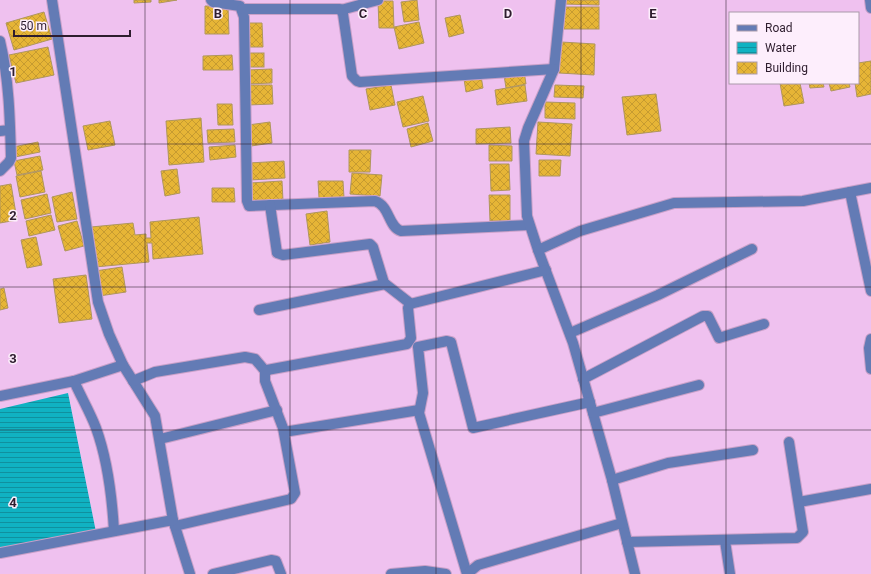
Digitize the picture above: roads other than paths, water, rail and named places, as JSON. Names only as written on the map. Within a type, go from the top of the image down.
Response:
[{"type":"street","points":[[52,0],[98,302],[109,334],[123,364],[154,416],[160,439],[174,523],[190,574]]},
{"type":"street","points":[[211,0],[213,2],[237,5],[242,9],[244,17],[247,201],[249,206],[375,201],[383,204],[395,228],[401,230],[529,225]]},
{"type":"street","points":[[242,9],[341,10],[378,0]]},
{"type":"street","points":[[561,0],[554,69],[528,128],[524,141],[526,207],[529,225],[570,333],[612,480],[635,574]]},
{"type":"street","points":[[870,0],[871,8]]},
{"type":"street","points":[[341,10],[352,76],[357,81],[554,69]]},
{"type":"street","points":[[0,41],[5,131],[11,158],[10,162],[0,171]]},
{"type":"street","points":[[538,250],[580,231],[674,203],[803,202],[871,188]]},
{"type":"street","points":[[850,192],[871,292]]},
{"type":"street","points":[[270,205],[277,253],[283,255],[370,244],[373,247],[385,284],[411,304]]},
{"type":"street","points":[[570,333],[658,295],[752,249]]},
{"type":"street","points":[[266,372],[407,344],[411,338],[408,308],[411,304],[546,270]]},
{"type":"street","points":[[259,310],[385,284]]},
{"type":"street","points":[[583,379],[703,316],[708,316],[720,338],[764,324]]},
{"type":"street","points":[[871,339],[869,354],[871,369]]},
{"type":"street","points":[[590,402],[473,428],[470,423],[454,346],[449,341],[418,347],[423,393],[419,410],[467,574],[475,566],[622,523]]},
{"type":"street","points":[[133,381],[154,372],[245,357],[252,358],[266,372]]},
{"type":"street","points":[[0,396],[74,381],[123,364]]},
{"type":"street","points":[[0,553],[114,531],[174,523],[291,499],[295,493],[284,432],[265,381],[266,372]]},
{"type":"street","points":[[74,381],[96,428],[106,461],[112,493],[114,531]]},
{"type":"street","points":[[593,413],[700,385]]},
{"type":"street","points":[[160,439],[277,410]]},
{"type":"street","points":[[284,432],[419,410]]},
{"type":"street","points":[[627,542],[725,541],[797,538],[803,532],[790,442]]},
{"type":"street","points":[[612,480],[668,463],[753,450]]},
{"type":"street","points":[[799,502],[871,489]]},
{"type":"street","points":[[725,541],[730,574]]},
{"type":"street","points":[[213,574],[271,560],[276,561],[281,574]]},
{"type":"street","points":[[391,574],[425,571],[446,574]]},
{"type":"water","points":[[68,393],[96,532],[0,552],[0,409]]}]
